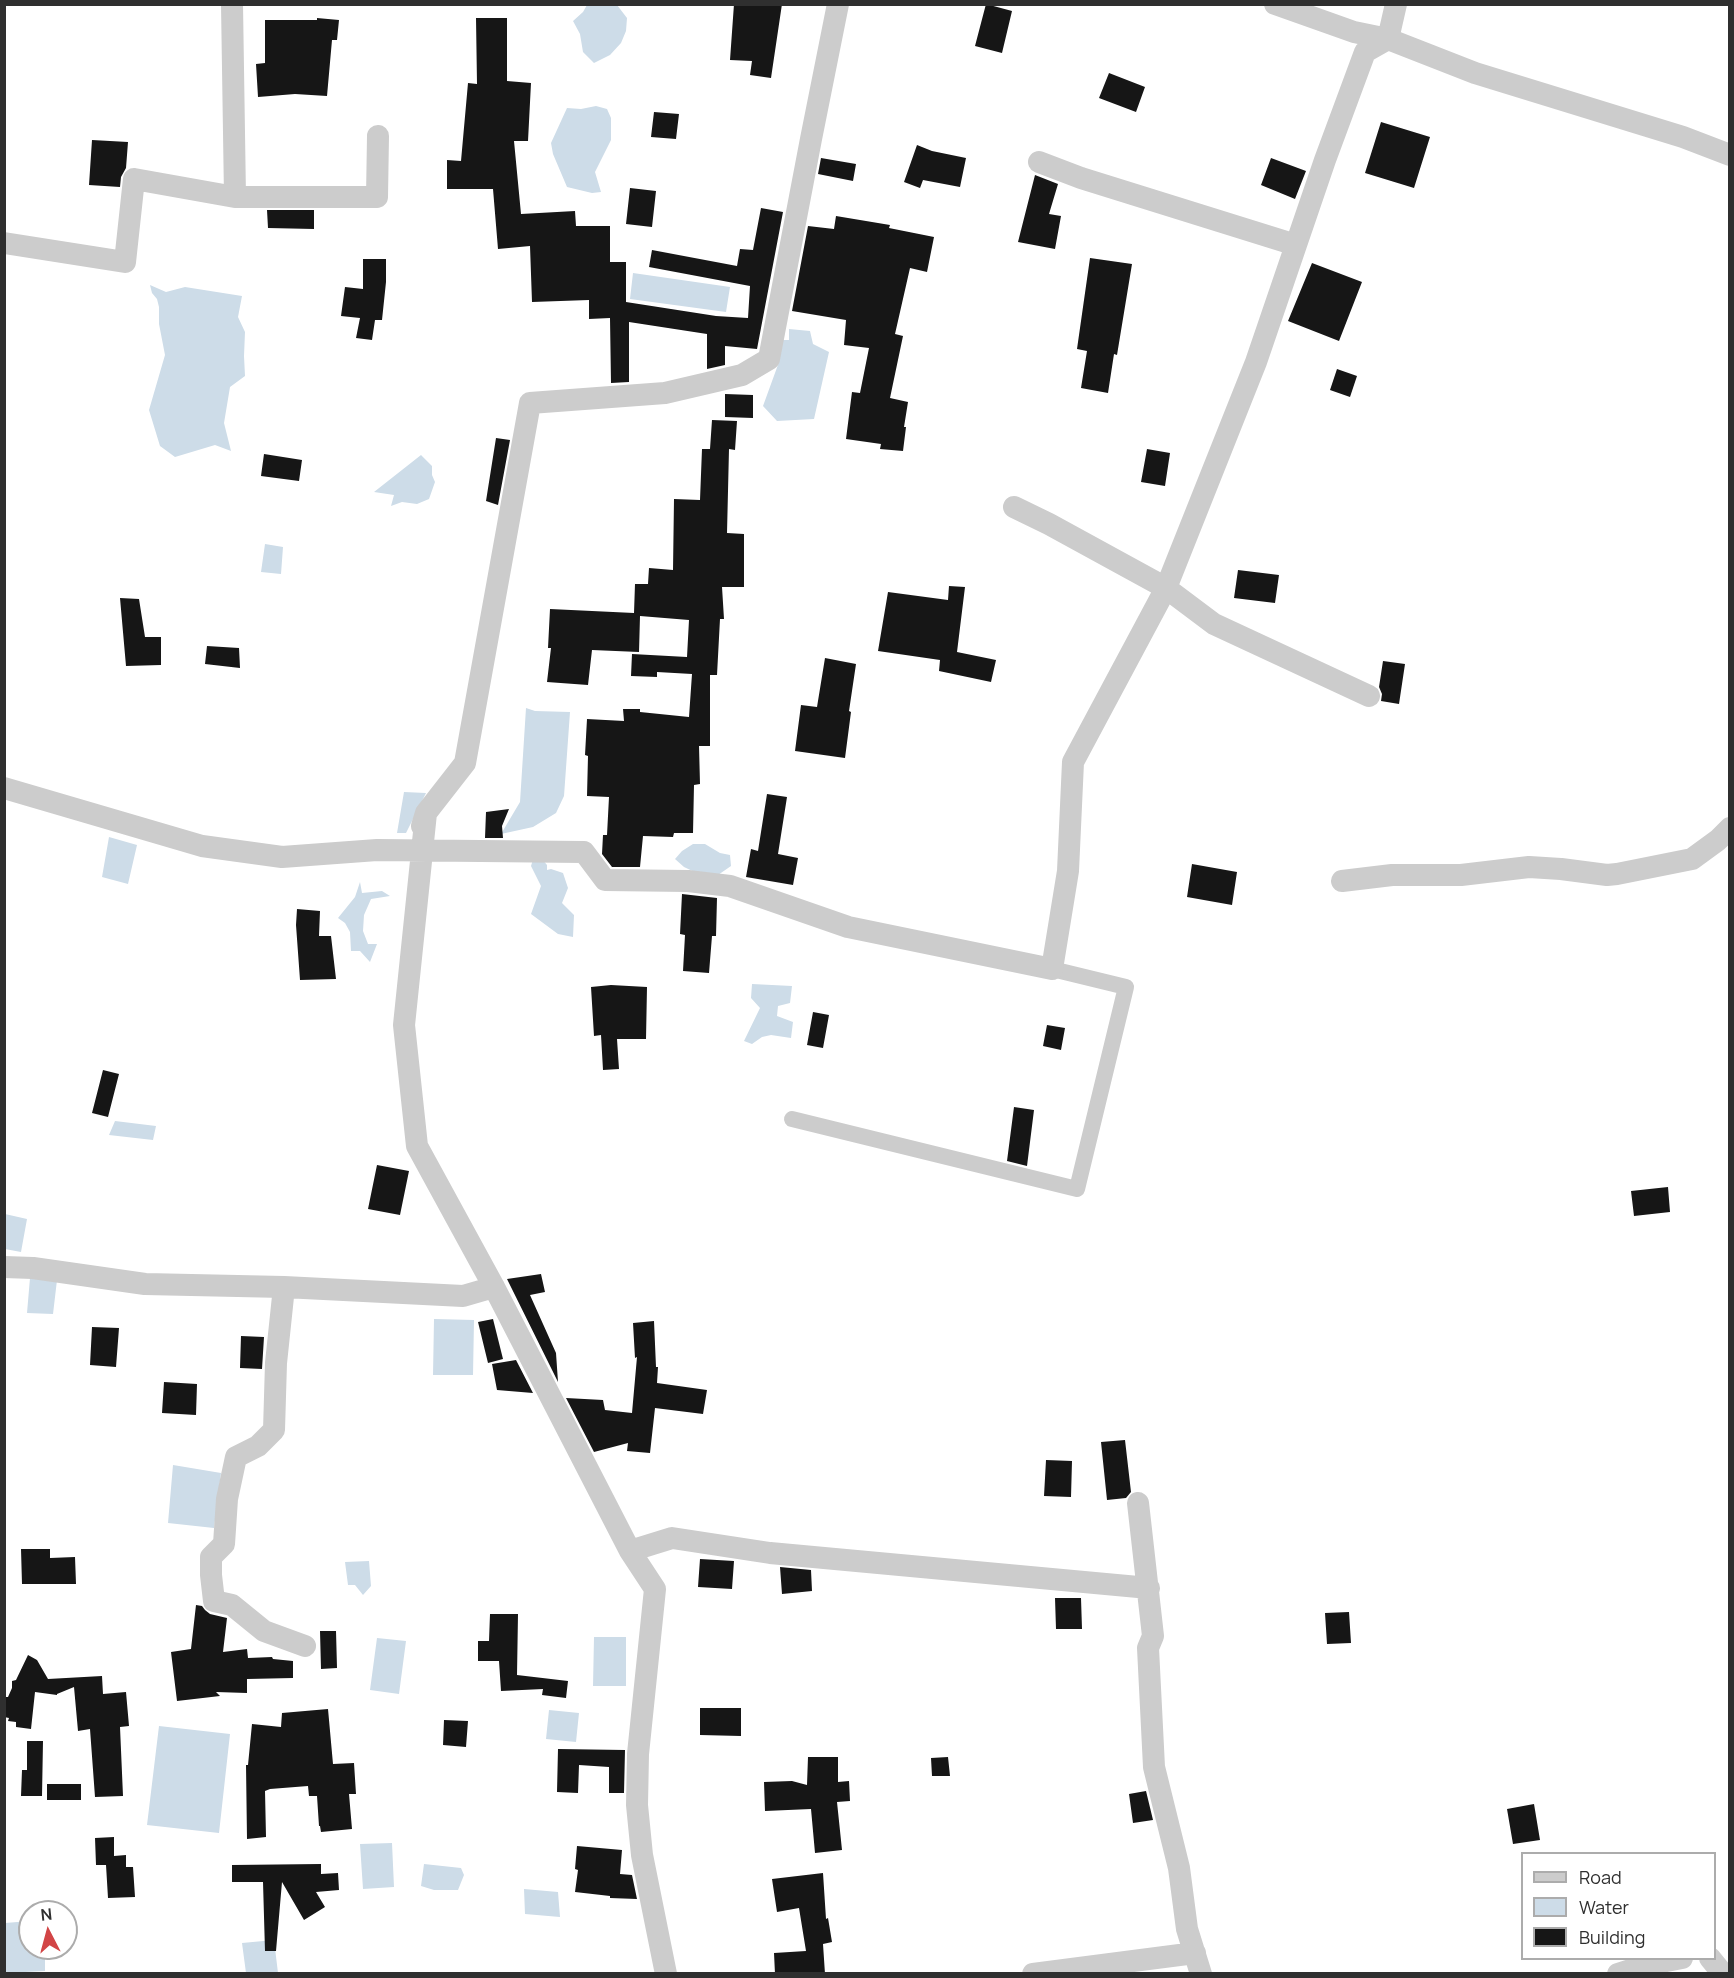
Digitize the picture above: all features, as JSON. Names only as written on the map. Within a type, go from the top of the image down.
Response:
[{"type":"street","points":[[232,4],[235,197]]},
{"type":"street","points":[[666,1974],[642,1855],[637,1805],[638,1754],[655,1589],[630,1551],[494,1287],[417,1146],[404,1025],[418,851],[426,813],[465,763],[530,403],[665,393],[742,375],[769,358],[838,4]]},
{"type":"street","points":[[1275,4],[1354,32],[1388,39],[1474,73],[1683,137],[1730,155]]},
{"type":"street","points":[[1052,969],[1068,871],[1073,762],[1166,588],[1256,362],[1365,52],[1388,39],[1396,4]]},
{"type":"street","points":[[4,243],[124,262],[134,179],[235,197],[377,197],[378,136]]},
{"type":"street","points":[[1039,162],[1081,178],[1296,245]]},
{"type":"street","points":[[1014,507],[1166,588],[1214,624],[1369,696]]},
{"type":"street","points":[[4,788],[202,846],[282,857],[376,850],[584,852],[605,880],[688,881],[730,886],[848,927],[1052,969],[1126,987],[1077,1189],[792,1119]]},
{"type":"street","points":[[1342,881],[1392,875],[1461,875],[1529,867],[1617,874],[1692,859],[1730,828]]},
{"type":"street","points":[[4,1267],[33,1268],[145,1284],[284,1287],[463,1296],[494,1287]]},
{"type":"street","points":[[284,1287],[276,1363],[274,1430],[258,1446],[236,1457],[227,1500],[224,1544],[211,1557],[211,1575],[214,1601],[232,1605],[264,1631],[305,1646]]},
{"type":"street","points":[[1033,1974],[1198,1964],[1187,1929],[1179,1868],[1154,1767],[1148,1648],[1153,1636],[1138,1503]]},
{"type":"street","points":[[630,1551],[672,1538],[770,1553],[1018,1578],[1149,1588]]},
{"type":"street","points":[[1618,1974],[1646,1965],[1676,1960]]},
{"type":"street","points":[[1711,1960],[1723,1974]]},
{"type":"water","points":[[587,5],[617,5],[627,18],[626,31],[621,43],[610,55],[594,63],[583,52],[580,34],[573,21]]},
{"type":"water","points":[[596,106],[607,109],[611,118],[611,140],[595,172],[601,192],[592,193],[567,187],[553,154],[551,143],[567,108],[581,109]]},
{"type":"water","points":[[633,273],[730,287],[726,312],[630,299]]},
{"type":"water","points":[[150,285],[166,292],[185,287],[242,296],[238,317],[245,332],[245,376],[230,387],[224,423],[231,451],[215,445],[175,457],[160,446],[149,410],[165,355],[159,324],[159,307]]},
{"type":"water","points":[[789,329],[810,331],[813,344],[829,352],[814,419],[777,421],[763,406],[779,362],[779,340],[789,340]]},
{"type":"water","points":[[421,455],[432,466],[435,482],[429,499],[417,504],[402,502],[391,506],[394,495],[374,492]]},
{"type":"water","points":[[265,544],[283,547],[281,574],[261,572]]},
{"type":"water","points":[[526,708],[535,711],[570,712],[564,796],[556,813],[533,827],[501,834],[520,802]]},
{"type":"water","points":[[404,792],[426,793],[406,833],[397,833]]},
{"type":"water","points":[[109,837],[137,845],[128,884],[102,877]]},
{"type":"water","points":[[693,844],[705,844],[720,853],[730,855],[731,866],[718,875],[701,875],[684,867],[675,859]]},
{"type":"water","points":[[534,856],[541,858],[547,865],[547,870],[563,873],[568,888],[562,903],[574,915],[573,937],[558,934],[531,914],[541,886],[531,866]]},
{"type":"water","points":[[360,882],[362,893],[382,891],[390,896],[371,899],[364,915],[363,931],[368,944],[377,944],[370,962],[360,951],[351,951],[350,932],[345,923],[338,918],[355,897]]},
{"type":"water","points":[[752,984],[792,986],[790,1003],[778,1006],[777,1016],[793,1022],[791,1038],[771,1035],[762,1037],[752,1044],[744,1041],[760,1008],[751,998]]},
{"type":"water","points":[[115,1121],[156,1126],[153,1140],[109,1135]]},
{"type":"water","points":[[5,1214],[27,1219],[21,1252],[5,1249]]},
{"type":"water","points":[[30,1278],[57,1280],[53,1314],[27,1313]]},
{"type":"water","points":[[434,1319],[474,1320],[473,1375],[433,1375]]},
{"type":"water","points":[[173,1465],[221,1473],[214,1528],[168,1523]]},
{"type":"water","points":[[369,1561],[371,1586],[363,1595],[355,1585],[348,1585],[345,1562]]},
{"type":"water","points":[[594,1637],[626,1637],[626,1686],[593,1686]]},
{"type":"water","points":[[377,1638],[406,1641],[399,1694],[370,1690]]},
{"type":"water","points":[[549,1710],[579,1713],[576,1742],[546,1739]]},
{"type":"water","points":[[159,1726],[230,1734],[219,1833],[147,1825]]},
{"type":"water","points":[[392,1843],[394,1887],[363,1889],[360,1844]]},
{"type":"water","points":[[424,1864],[461,1868],[464,1875],[458,1890],[434,1890],[421,1886]]},
{"type":"water","points":[[524,1889],[558,1892],[560,1917],[525,1914]]},
{"type":"water","points":[[18,1922],[18,1960],[45,1960],[45,1971],[5,1973],[5,1923]]},
{"type":"water","points":[[274,1940],[278,1973],[246,1973],[242,1943]]},
{"type":"building","points":[[734,4],[782,4],[771,78],[750,75],[752,61],[730,60]]},
{"type":"building","points":[[986,4],[1012,11],[1002,53],[975,46]]},
{"type":"building","points":[[317,18],[339,20],[337,40],[332,40],[327,96],[295,94],[258,97],[256,64],[265,63],[265,20],[317,20]]},
{"type":"building","points":[[476,18],[507,18],[507,81],[531,83],[528,141],[514,141],[521,214],[575,211],[576,226],[610,226],[610,262],[626,262],[626,302],[716,316],[748,318],[750,286],[649,267],[652,250],[737,266],[740,249],[753,250],[761,208],[783,212],[757,349],[725,346],[725,365],[707,369],[707,334],[629,322],[629,382],[611,383],[610,318],[589,319],[589,300],[532,302],[530,246],[498,249],[493,189],[447,189],[447,160],[461,161],[468,83],[477,84]]},
{"type":"building","points":[[1109,73],[1145,87],[1136,112],[1099,98]]},
{"type":"building","points":[[654,112],[679,114],[676,139],[651,137]]},
{"type":"building","points":[[1381,122],[1430,137],[1414,188],[1365,173]]},
{"type":"building","points":[[92,140],[128,142],[126,168],[121,177],[120,187],[89,185]]},
{"type":"building","points":[[917,145],[932,151],[966,158],[960,187],[923,180],[920,188],[904,182]]},
{"type":"building","points":[[821,158],[856,164],[853,181],[818,174]]},
{"type":"building","points":[[1271,158],[1306,171],[1295,199],[1261,185]]},
{"type":"building","points":[[1035,175],[1058,184],[1049,214],[1061,216],[1055,249],[1018,242]]},
{"type":"building","points":[[630,188],[656,191],[652,227],[626,224]]},
{"type":"building","points":[[267,210],[314,210],[314,229],[268,228]]},
{"type":"building","points":[[836,216],[890,225],[889,228],[934,237],[927,272],[910,268],[895,334],[903,336],[890,398],[908,402],[903,451],[880,449],[881,444],[846,439],[852,392],[860,393],[869,348],[844,345],[846,320],[792,311],[808,226],[834,229]]},
{"type":"building","points":[[1090,258],[1132,264],[1117,355],[1114,354],[1108,393],[1081,388],[1087,351],[1077,349]]},
{"type":"building","points":[[363,259],[386,259],[382,320],[375,320],[372,340],[356,338],[360,318],[341,316],[345,287],[363,289]]},
{"type":"building","points":[[1312,263],[1362,282],[1339,341],[1288,321]]},
{"type":"building","points":[[1337,369],[1357,376],[1350,397],[1330,390]]},
{"type":"building","points":[[725,394],[753,395],[753,418],[725,417]]},
{"type":"building","points":[[712,420],[737,421],[735,450],[729,449],[727,533],[744,534],[744,587],[722,587],[724,619],[720,619],[717,675],[710,675],[710,746],[699,746],[700,784],[694,785],[693,833],[674,833],[673,837],[643,836],[640,867],[612,867],[602,854],[603,835],[607,835],[609,797],[587,796],[588,756],[585,755],[587,719],[624,721],[623,709],[640,709],[640,712],[689,717],[692,674],[657,672],[657,677],[631,676],[632,654],[687,657],[689,620],[640,616],[639,652],[592,650],[588,685],[547,682],[551,648],[548,648],[550,609],[634,613],[635,584],[648,584],[649,568],[673,570],[674,499],[700,500],[702,449],[710,449]]},
{"type":"building","points":[[496,438],[510,440],[498,505],[486,501]]},
{"type":"building","points":[[1147,449],[1170,453],[1165,486],[1141,482]]},
{"type":"building","points":[[264,454],[302,460],[299,481],[261,476]]},
{"type":"building","points":[[1238,570],[1279,575],[1275,603],[1234,598]]},
{"type":"building","points":[[949,586],[965,587],[957,652],[996,660],[991,682],[939,671],[940,660],[878,651],[888,592],[948,600]]},
{"type":"building","points":[[120,598],[139,599],[145,637],[161,637],[161,665],[126,666]]},
{"type":"building","points":[[207,646],[239,648],[240,668],[205,664]]},
{"type":"building","points":[[825,658],[856,664],[845,758],[795,751],[801,705],[817,707]]},
{"type":"building","points":[[1383,661],[1405,664],[1399,704],[1381,701],[1382,694],[1379,687]]},
{"type":"building","points":[[767,794],[787,797],[778,854],[798,858],[793,885],[746,877],[751,849],[758,851]]},
{"type":"building","points":[[509,809],[502,826],[503,838],[485,838],[486,812]]},
{"type":"building","points":[[1192,864],[1237,872],[1232,905],[1187,897]]},
{"type":"building","points":[[682,894],[717,898],[716,936],[712,936],[709,973],[683,971],[685,935],[680,934]]},
{"type":"building","points":[[297,909],[320,911],[319,936],[331,936],[336,979],[300,980]]},
{"type":"building","points":[[611,985],[647,987],[646,1039],[617,1039],[619,1069],[603,1070],[601,1035],[594,1036],[591,987]]},
{"type":"building","points":[[813,1012],[829,1015],[823,1048],[807,1045]]},
{"type":"building","points":[[1047,1025],[1065,1028],[1061,1050],[1043,1046]]},
{"type":"building","points":[[103,1070],[119,1074],[108,1117],[92,1113]]},
{"type":"building","points":[[1014,1107],[1034,1110],[1027,1166],[1007,1161]]},
{"type":"building","points":[[377,1165],[409,1171],[400,1215],[368,1209]]},
{"type":"building","points":[[1668,1187],[1670,1212],[1634,1216],[1631,1191]]},
{"type":"building","points":[[541,1274],[545,1292],[530,1295],[556,1353],[558,1382],[507,1279]]},
{"type":"building","points":[[493,1319],[503,1359],[488,1363],[478,1322]]},
{"type":"building","points":[[654,1321],[657,1383],[707,1390],[703,1414],[655,1408],[650,1453],[627,1451],[628,1443],[594,1452],[566,1398],[603,1400],[605,1410],[632,1413],[637,1357],[635,1358],[633,1323]]},
{"type":"building","points":[[92,1327],[119,1328],[116,1367],[90,1365]]},
{"type":"building","points":[[241,1336],[264,1337],[262,1369],[240,1368]]},
{"type":"building","points":[[516,1360],[533,1393],[497,1390],[492,1364]]},
{"type":"building","points":[[164,1382],[197,1384],[196,1415],[162,1413]]},
{"type":"building","points":[[1125,1440],[1131,1492],[1126,1498],[1107,1500],[1101,1442]]},
{"type":"building","points":[[1046,1460],[1072,1461],[1071,1497],[1044,1496]]},
{"type":"building","points":[[21,1549],[50,1549],[50,1558],[75,1557],[76,1584],[22,1584]]},
{"type":"building","points":[[700,1559],[734,1561],[732,1589],[698,1587]]},
{"type":"building","points":[[780,1567],[811,1570],[812,1591],[782,1594]]},
{"type":"building","points":[[1055,1598],[1081,1598],[1082,1629],[1056,1629]]},
{"type":"building","points":[[196,1605],[202,1606],[210,1614],[227,1618],[223,1652],[247,1649],[248,1658],[272,1657],[293,1661],[293,1678],[247,1679],[247,1693],[216,1692],[220,1696],[177,1701],[171,1652],[191,1649]]},
{"type":"building","points":[[1349,1612],[1351,1643],[1327,1644],[1325,1613]]},
{"type":"building","points":[[490,1614],[518,1614],[517,1675],[568,1681],[566,1698],[542,1695],[543,1689],[501,1691],[499,1661],[478,1661],[478,1641],[489,1641]]},
{"type":"building","points":[[320,1631],[336,1631],[337,1668],[321,1669]]},
{"type":"building","points":[[28,1655],[37,1660],[48,1679],[102,1676],[103,1694],[126,1692],[129,1726],[120,1727],[123,1796],[95,1797],[90,1729],[78,1731],[74,1687],[57,1695],[35,1692],[31,1729],[16,1727],[16,1722],[8,1721],[9,1718],[4,1717],[5,1697],[8,1697],[12,1681],[16,1680]]},
{"type":"building","points":[[700,1708],[741,1708],[741,1736],[700,1735]]},
{"type":"building","points":[[328,1709],[333,1764],[354,1763],[356,1794],[349,1794],[352,1829],[321,1832],[317,1796],[309,1796],[308,1786],[270,1789],[265,1791],[266,1837],[247,1839],[246,1765],[248,1765],[252,1724],[281,1727],[282,1713]]},
{"type":"building","points":[[444,1720],[468,1721],[466,1747],[443,1745]]},
{"type":"building","points":[[27,1741],[43,1741],[42,1796],[21,1796],[22,1770],[27,1770]]},
{"type":"building","points":[[558,1749],[625,1750],[624,1793],[609,1793],[609,1767],[579,1765],[578,1793],[557,1792]]},
{"type":"building","points":[[808,1757],[838,1757],[838,1782],[849,1781],[850,1801],[837,1802],[842,1850],[815,1853],[811,1809],[765,1811],[764,1782],[792,1781],[807,1785]]},
{"type":"building","points":[[948,1757],[950,1776],[932,1776],[931,1758]]},
{"type":"building","points":[[47,1784],[81,1784],[81,1800],[47,1800]]},
{"type":"building","points":[[1146,1791],[1153,1820],[1133,1823],[1129,1794]]},
{"type":"building","points":[[1534,1804],[1540,1840],[1513,1844],[1507,1809]]},
{"type":"building","points":[[114,1837],[114,1856],[126,1855],[126,1867],[133,1867],[135,1897],[108,1898],[106,1865],[96,1865],[95,1838]]},
{"type":"building","points":[[577,1846],[622,1850],[620,1874],[632,1875],[637,1899],[610,1898],[610,1896],[575,1892],[578,1870],[575,1869]]},
{"type":"building","points":[[321,1864],[321,1874],[338,1873],[339,1890],[316,1892],[325,1907],[304,1920],[282,1882],[276,1951],[265,1951],[263,1882],[232,1882],[232,1865]]},
{"type":"building","points":[[823,1873],[826,1919],[828,1918],[832,1942],[823,1944],[825,1974],[775,1974],[774,1953],[806,1951],[799,1908],[777,1912],[772,1879]]}]
